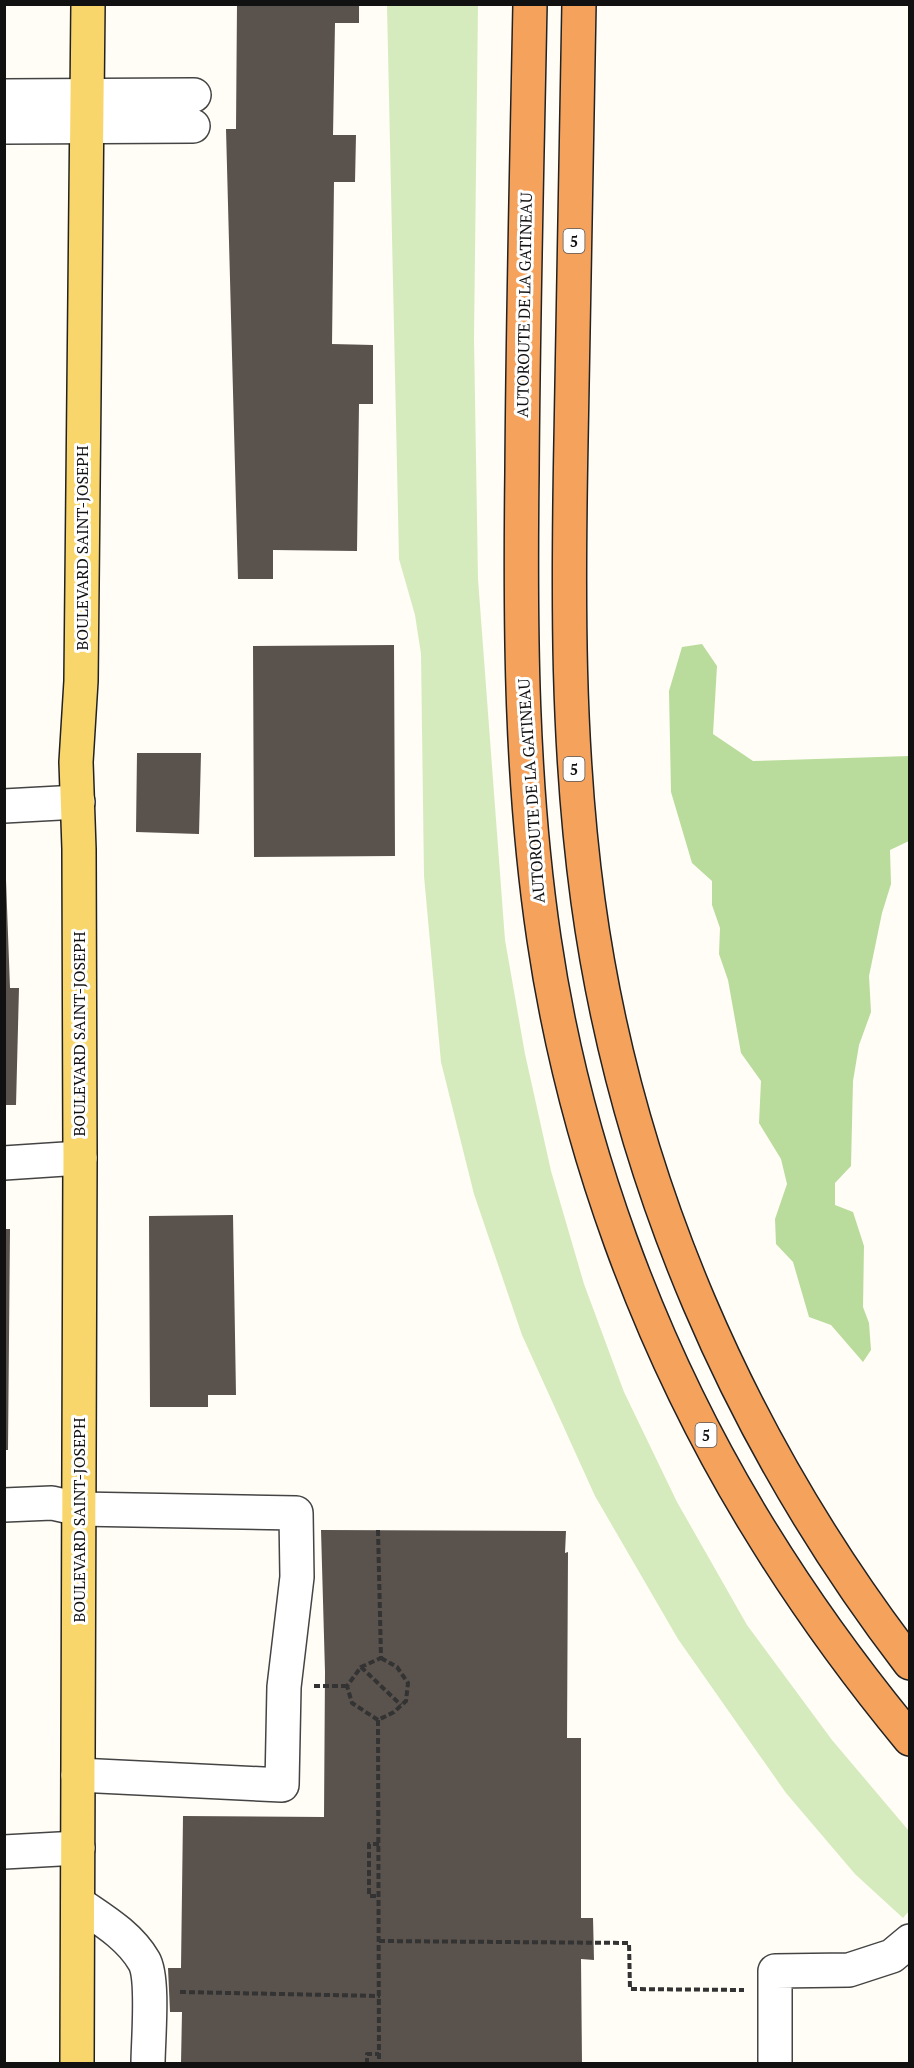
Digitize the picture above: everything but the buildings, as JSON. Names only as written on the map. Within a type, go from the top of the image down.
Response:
[{"type":"highway","name":"AUTOROUTE DE LA GATINEAU","points":[[530,4],[522,420],[523,697],[527,784],[535,867],[544,941],[563,1042],[588,1136],[622,1243],[655,1326],[694,1412],[755,1522],[791,1578],[857,1672],[909,1739]]},
{"type":"highway","name":"5","points":[[579,4],[569,516],[569,672],[575,785],[584,865],[605,998],[625,1087],[654,1185],[710,1332],[763,1439],[799,1502],[850,1581],[909,1663]]},
{"type":"main road","name":"BOULEVARD SAINT-JOSEPH","points":[[77,2064],[80,1158],[76,762],[81,681],[88,4]]},
{"type":"street","points":[[4,96],[87,95],[194,111],[86,127],[4,127]]},
{"type":"street","points":[[4,806],[78,802]]},
{"type":"street","points":[[4,1162],[80,1158]]},
{"type":"street","points":[[4,1505],[52,1503],[79,1509],[296,1513],[297,1577],[284,1687],[282,1785],[78,1775]]},
{"type":"street","points":[[4,1852],[78,1848]]},
{"type":"street","points":[[78,1903],[116,1930],[133,1946],[145,1963],[148,1992],[148,2064]]},
{"type":"street","points":[[775,2064],[775,1971],[849,1970],[892,1956],[909,1941]]},
{"type":"path","points":[[378,1530],[381,1658]]},
{"type":"path","points":[[378,1720],[352,1703],[347,1686],[361,1667],[381,1658]]},
{"type":"path","points":[[378,1720],[394,1712],[406,1701],[408,1683],[397,1667],[381,1658]]},
{"type":"path","points":[[361,1667],[401,1705]]},
{"type":"path","points":[[378,1720],[379,2064]]},
{"type":"path","points":[[379,1844],[369,1844],[369,1896],[379,1896]]},
{"type":"path","points":[[379,1941],[629,1943],[630,1989],[775,1990]]},
{"type":"path","points":[[148,1992],[380,1996]]},
{"type":"path","points":[[367,2064],[368,2054],[379,2054]]},
{"type":"green space","points":[[387,5],[478,5],[474,338],[478,579],[505,940],[525,1054],[551,1171],[584,1284],[624,1392],[677,1502],[747,1625],[832,1740],[909,1831],[909,1911],[903,1918],[855,1874],[786,1793],[678,1639],[595,1496],[522,1335],[474,1194],[441,1062],[424,876],[421,654],[415,615],[399,559]]},
{"type":"green space","points":[[702,644],[717,666],[713,734],[753,761],[909,756],[909,841],[890,850],[891,884],[882,913],[869,976],[871,1012],[859,1045],[853,1081],[851,1166],[835,1183],[835,1205],[853,1212],[864,1246],[863,1307],[869,1323],[871,1350],[863,1362],[831,1325],[809,1317],[793,1262],[776,1244],[775,1219],[787,1184],[781,1159],[759,1123],[761,1081],[741,1053],[728,980],[719,954],[720,928],[712,905],[712,881],[692,863],[671,792],[669,691],[682,647]]}]
